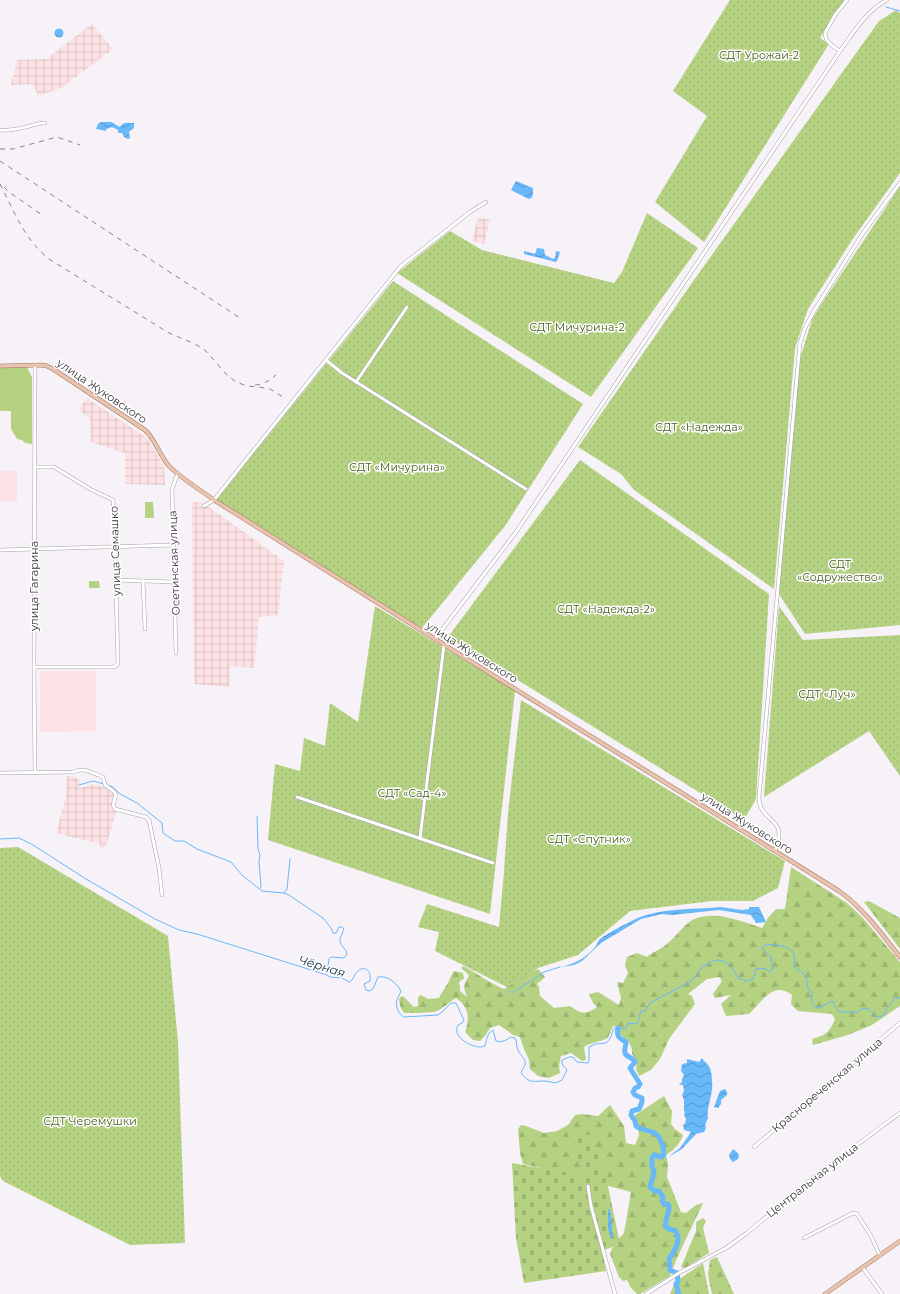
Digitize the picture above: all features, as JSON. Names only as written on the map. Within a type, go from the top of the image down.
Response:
[{"type":"main road","name":"улица Жуковского","points":[[0,366],[35,365],[47,366],[54,369],[145,430],[153,439],[166,461],[178,473],[214,500],[849,898],[864,913],[900,957]]},
{"type":"main road","points":[[825,1294],[900,1241]]},
{"type":"street","points":[[840,52],[828,42],[824,36],[824,33],[835,15],[848,0]]},
{"type":"street","points":[[435,639],[516,532],[840,52],[866,16],[887,0]]},
{"type":"street","points":[[0,130],[10,131],[36,123],[45,123]]},
{"type":"street","points":[[775,851],[779,842],[778,827],[762,811],[759,797],[800,343],[805,328],[814,311],[863,233],[900,183]]},
{"type":"street","points":[[204,506],[214,500],[401,266],[470,212],[486,202]]},
{"type":"street","points":[[356,382],[407,307]]},
{"type":"street","points":[[326,360],[356,382],[526,489]]},
{"type":"street","name":"улица Гагарина","points":[[35,365],[35,773]]},
{"type":"street","name":"улица Семашко","points":[[34,667],[114,666],[118,664],[113,500],[90,489],[54,467],[35,467]]},
{"type":"street","name":"Осетинская улица","points":[[176,653],[172,489],[178,473]]},
{"type":"street","points":[[0,550],[173,546]]},
{"type":"street","points":[[116,580],[174,582]]},
{"type":"street","points":[[143,581],[145,630]]},
{"type":"street","points":[[420,838],[444,645]]},
{"type":"street","points":[[0,773],[73,772],[88,770],[102,777],[105,785],[116,794],[114,805],[115,809],[146,817],[149,820],[159,868],[162,895]]},
{"type":"street","points":[[297,798],[492,863]]},
{"type":"street","name":"Краснореченская улица","points":[[754,1147],[900,1023]]},
{"type":"street","name":"Центральная улица","points":[[646,1294],[679,1273],[726,1248],[747,1233],[815,1176],[900,1113]]},
{"type":"street","points":[[588,1186],[590,1206],[615,1294]]},
{"type":"street","points":[[804,1238],[853,1213],[857,1214],[871,1236],[880,1256]]},
{"type":"street","points":[[863,1268],[882,1294]]},
{"type":"shaded area","points":[[92,24],[113,49],[61,88],[38,96],[33,84],[11,85],[17,60],[49,59],[50,56]]},
{"type":"shaded area","points":[[478,217],[490,220],[484,244],[472,241]]},
{"type":"shaded area","points":[[87,398],[147,438],[164,467],[165,485],[125,484],[125,453],[91,442],[90,419],[79,410]]},
{"type":"shaded area","points":[[0,471],[17,471],[17,501],[0,501]]},
{"type":"shaded area","points":[[192,502],[202,502],[284,561],[278,615],[259,617],[254,668],[230,666],[229,687],[194,684]]},
{"type":"shaded area","points":[[40,671],[96,671],[96,731],[40,732]]},
{"type":"shaded area","points":[[67,776],[73,776],[80,781],[79,788],[95,784],[115,792],[114,806],[116,813],[106,846],[104,848],[100,847],[100,844],[56,833],[66,797]]},
{"type":"green space","name":"СДТ Урожай-2","points":[[730,0],[844,0],[820,38],[829,44],[704,242],[655,202],[707,116],[673,91]]},
{"type":"green space","name":"СДТ «Надежда»","points":[[896,10],[900,13],[900,173],[852,240],[808,309],[795,348],[774,589],[634,490],[621,474],[578,447],[694,280],[879,21]]},
{"type":"green space","name":"СДТ «Содружество»","points":[[900,186],[900,625],[805,634],[779,594],[798,365],[812,320]]},
{"type":"green space","name":"СДТ Мичурина-2","points":[[647,213],[698,248],[591,397],[397,273],[450,231],[482,250],[614,283],[622,272]]},
{"type":"green space","name":"СДТ «Мичурина»","points":[[393,281],[583,404],[505,526],[422,628],[222,507],[216,500]]},
{"type":"green space","points":[[0,367],[27,367],[32,377],[32,444],[25,443],[22,440],[17,439],[11,429],[11,411],[0,411]]},
{"type":"green space","name":"СДТ «Надежда-2»","points":[[580,460],[769,594],[756,799],[744,820],[448,637]]},
{"type":"green space","points":[[145,502],[153,502],[154,518],[145,518]]},
{"type":"green space","points":[[89,581],[99,581],[100,588],[89,588]]},
{"type":"green space","name":"СДТ «Сад-4»","points":[[375,606],[515,691],[490,914],[268,840],[275,764],[300,771],[304,738],[325,746],[330,703],[358,722]]},
{"type":"green space","name":"СДТ «Луч»","points":[[779,606],[803,640],[900,635],[900,776],[869,731],[764,797]]},
{"type":"green space","name":"СДТ «Спутник»","points":[[521,700],[785,861],[778,888],[753,901],[712,901],[630,911],[578,955],[538,968],[511,989],[435,951],[439,932],[418,927],[427,904],[499,927],[508,813]]},
{"type":"green space","name":"СДТ Черемушки","points":[[18,847],[168,936],[178,1042],[185,1243],[130,1245],[3,1181],[0,1176],[0,848]]},
{"type":"green space","points":[[791,867],[847,903],[862,917],[900,962],[900,1006],[872,1025],[848,1035],[813,1045],[812,1039],[824,1035],[831,1027],[835,1019],[832,1014],[798,1011],[791,1004],[792,995],[785,991],[779,990],[768,994],[749,1014],[726,1016],[721,1004],[731,995],[715,998],[713,994],[722,981],[719,977],[707,979],[688,994],[692,996],[695,1004],[669,1039],[660,1059],[651,1070],[639,1076],[636,1069],[637,1061],[632,1054],[632,1049],[629,1042],[620,1034],[619,1026],[613,1026],[608,1038],[584,1047],[586,1060],[582,1061],[571,1053],[561,1056],[559,1066],[560,1073],[549,1078],[538,1076],[530,1069],[529,1060],[520,1037],[513,1035],[499,1025],[490,1028],[480,1041],[473,1040],[465,1032],[468,1022],[466,1009],[464,1005],[456,998],[434,1012],[404,1013],[400,1006],[399,998],[403,996],[414,1007],[418,1006],[418,997],[421,995],[428,999],[439,998],[454,971],[463,973],[464,979],[459,983],[460,991],[467,997],[464,986],[469,976],[461,968],[463,966],[504,989],[538,969],[545,977],[537,984],[539,987],[540,996],[554,1008],[570,1006],[580,1012],[590,1011],[597,1007],[593,1003],[589,994],[598,992],[619,1005],[621,998],[617,982],[623,983],[628,973],[625,965],[627,957],[637,953],[647,957],[666,945],[688,923],[696,918],[704,916],[735,919],[762,928],[776,909],[785,909]]},
{"type":"green space","points":[[869,901],[900,918],[900,949],[864,902]]},
{"type":"green space","points":[[664,1096],[672,1111],[671,1124],[683,1135],[672,1151],[666,1155],[668,1164],[667,1177],[681,1212],[686,1213],[696,1205],[703,1203],[670,1276],[640,1294],[637,1294],[631,1288],[627,1280],[623,1281],[619,1277],[610,1254],[614,1244],[624,1233],[631,1192],[601,1184],[591,1173],[584,1178],[523,1164],[520,1153],[518,1129],[521,1125],[544,1133],[557,1131],[568,1125],[575,1115],[582,1114],[598,1116],[610,1105],[624,1126],[626,1143],[635,1145],[639,1135],[635,1115]]},
{"type":"green space","points":[[589,1132],[605,1172],[620,1244],[602,1251],[606,1271],[524,1283],[516,1238],[512,1163],[585,1176],[570,1139]]},
{"type":"green space","points":[[703,1218],[706,1221],[703,1228],[709,1253],[685,1268],[681,1267],[696,1231],[696,1222]]},
{"type":"green space","points":[[717,1257],[734,1294],[712,1294],[708,1275],[710,1260]]},
{"type":"green space","points":[[703,1263],[709,1294],[670,1294],[675,1282]]},
{"type":"water","points":[[59,28],[64,33],[59,38],[54,33]]},
{"type":"water","points":[[101,122],[111,122],[120,127],[124,123],[134,123],[134,128],[129,132],[130,138],[128,139],[112,127],[106,129],[106,131],[96,129],[98,124]]},
{"type":"water","points":[[516,181],[533,188],[532,197],[529,199],[511,190]]},
{"type":"water","points":[[537,248],[544,249],[545,255],[553,259],[555,258],[556,251],[560,252],[557,261],[524,254],[524,251],[535,254]]},
{"type":"water","points":[[721,907],[742,910],[749,909],[749,907],[759,907],[766,922],[756,923],[751,915],[719,910],[672,915],[662,914],[641,919],[601,943],[582,961],[574,965],[560,967],[580,960],[596,946],[601,938],[638,918],[650,914],[673,910]]},
{"type":"water","points":[[702,1058],[710,1068],[712,1075],[708,1118],[705,1125],[706,1128],[704,1132],[696,1134],[682,1149],[668,1157],[680,1148],[691,1132],[684,1130],[683,1124],[685,1124],[686,1119],[684,1115],[684,1100],[682,1095],[684,1091],[683,1085],[679,1085],[682,1082],[684,1075],[681,1071],[682,1064],[687,1063],[687,1059],[699,1062]]},
{"type":"water","points":[[725,1089],[727,1095],[721,1100],[719,1108],[714,1107],[720,1091]]},
{"type":"water","points":[[733,1149],[739,1156],[738,1159],[733,1162],[729,1155]]},
{"type":"water","points":[[610,1209],[613,1238],[611,1239],[608,1228],[608,1210]]},
{"type":"waterway","points":[[886,7],[900,11]]},
{"type":"waterway","points":[[79,785],[93,781],[104,784]]},
{"type":"waterway","points":[[107,785],[113,787],[120,794],[137,803],[162,823],[163,833],[175,841],[184,841],[197,849],[231,862],[242,875],[262,891],[284,893],[289,895],[323,918],[333,933],[336,933],[339,927],[342,927],[344,929],[340,942],[347,953],[344,958],[331,957],[329,959],[327,974]]},
{"type":"waterway","points":[[257,816],[258,849],[260,855],[260,888]]},
{"type":"waterway","name":"Чёрная","points":[[0,839],[19,838],[33,845],[86,879],[155,919],[179,930],[197,934],[330,977],[342,978],[349,982],[356,973],[362,969],[365,969],[370,974],[370,981],[364,984],[366,990],[369,991],[373,989],[378,977],[388,978],[397,985],[401,991],[396,1004],[399,1012],[404,1017],[438,1015],[451,1003],[456,1003],[464,1020],[458,1025],[457,1029],[458,1035],[461,1039],[473,1046],[482,1047],[485,1046],[488,1035],[493,1030],[496,1041],[498,1042],[511,1037],[515,1038],[517,1048],[525,1063],[521,1073],[529,1080],[545,1081]]},
{"type":"waterway","points":[[284,893],[287,889],[290,859]]},
{"type":"waterway","name":"Чёрная","points":[[545,1081],[556,1083],[562,1080],[567,1070],[562,1064],[562,1060],[569,1057],[573,1057],[577,1062],[588,1063],[589,1047],[595,1044],[606,1043],[610,1039],[615,1027],[623,1029],[627,1027],[628,1023],[637,1024],[641,1011],[645,1011],[650,1003],[686,984],[693,979],[702,967],[713,961],[718,960],[726,962],[733,969],[738,978],[747,981],[753,979],[756,969],[766,969],[769,972],[773,969],[771,957],[762,948],[765,945],[781,946],[792,951],[794,954],[794,967],[805,975],[808,989],[812,992],[813,1003],[817,1008],[833,1001],[835,1007],[840,1012],[858,1012],[862,1009],[868,1008],[875,1016],[879,1017],[884,1015],[887,1008],[895,998],[900,998]]},
{"type":"waterway","points":[[510,992],[514,992],[544,972],[560,967]]},
{"type":"waterway","points":[[618,1028],[617,1033],[626,1042],[625,1053],[635,1062],[630,1068],[640,1084],[633,1092],[635,1095],[642,1098],[642,1102],[639,1109],[632,1111],[631,1115],[636,1126],[657,1135],[663,1148],[664,1154],[662,1157],[654,1155],[652,1158],[654,1172],[650,1187],[655,1191],[659,1191],[663,1197],[662,1201],[664,1204],[668,1204],[669,1210],[666,1220],[666,1227],[676,1231],[678,1242],[669,1259],[670,1270],[677,1273],[678,1281],[676,1284],[679,1294]]},
{"type":"railway","points":[[0,149],[13,149],[57,137],[80,145]]},
{"type":"railway","points":[[0,161],[240,318]]},
{"type":"railway","points":[[0,184],[26,234],[40,251],[49,259],[169,333],[205,350],[227,375],[236,382],[247,386],[270,389],[283,397]]},
{"type":"railway","points":[[4,187],[42,215]]},
{"type":"railway","points":[[255,385],[266,382],[276,375]]}]
